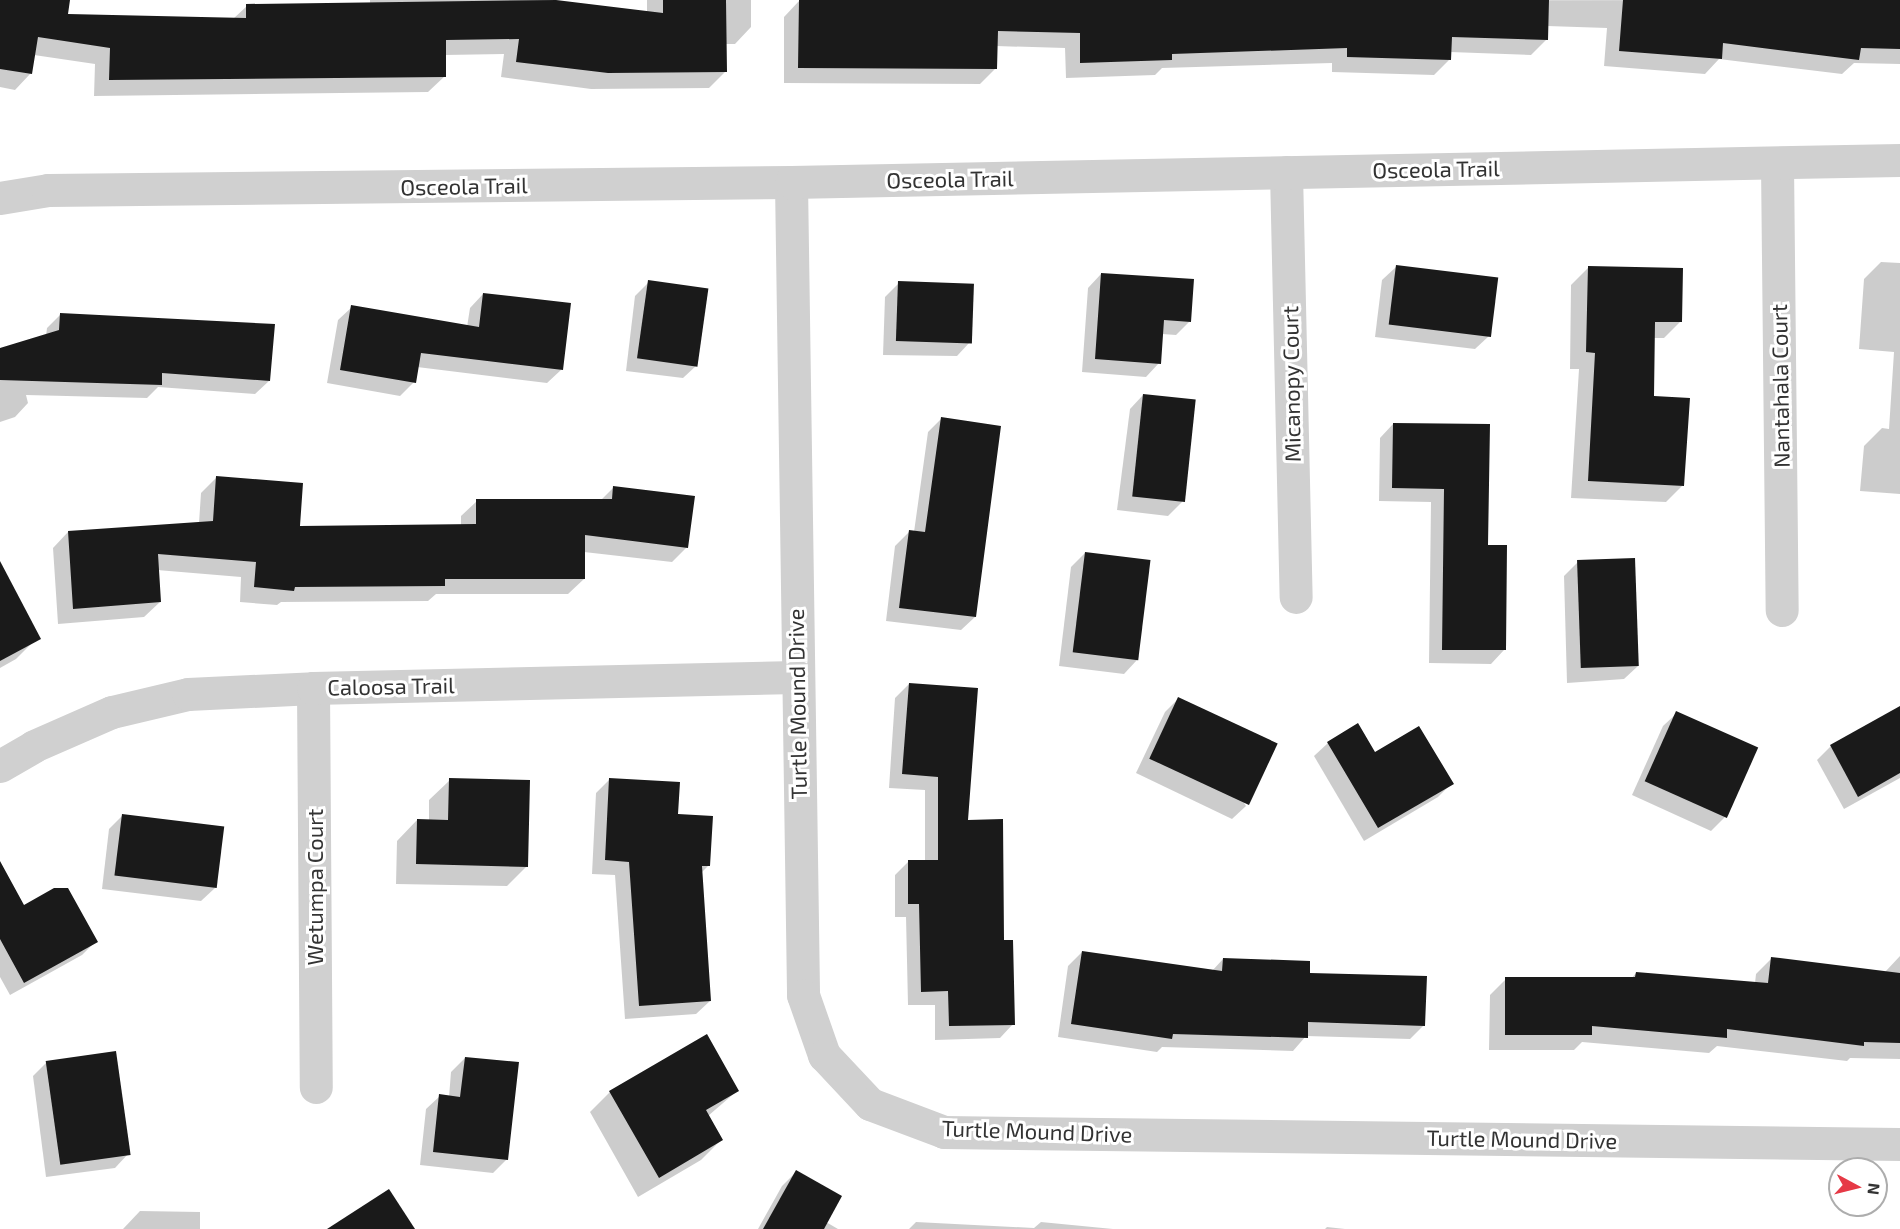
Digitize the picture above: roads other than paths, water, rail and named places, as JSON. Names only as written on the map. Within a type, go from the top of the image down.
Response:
[{"type":"street","name":"Osceola Trail","points":[[0,198],[48,190],[791,182],[1900,160]]},
{"type":"street","name":"Nantahala Court","points":[[1777,163],[1782,609]]},
{"type":"street","name":"Micanopy Court","points":[[1286,172],[1296,597]]},
{"type":"street","name":"Turtle Mound Drive","points":[[791,182],[796,677],[803,995],[824,1055],[870,1104],[944,1132],[1900,1144]]},
{"type":"street","name":"Caloosa Trail","points":[[0,766],[34,746],[112,712],[188,694],[313,688],[796,677]]},
{"type":"street","name":"Wetumpa Court","points":[[313,688],[316,1087]]}]
